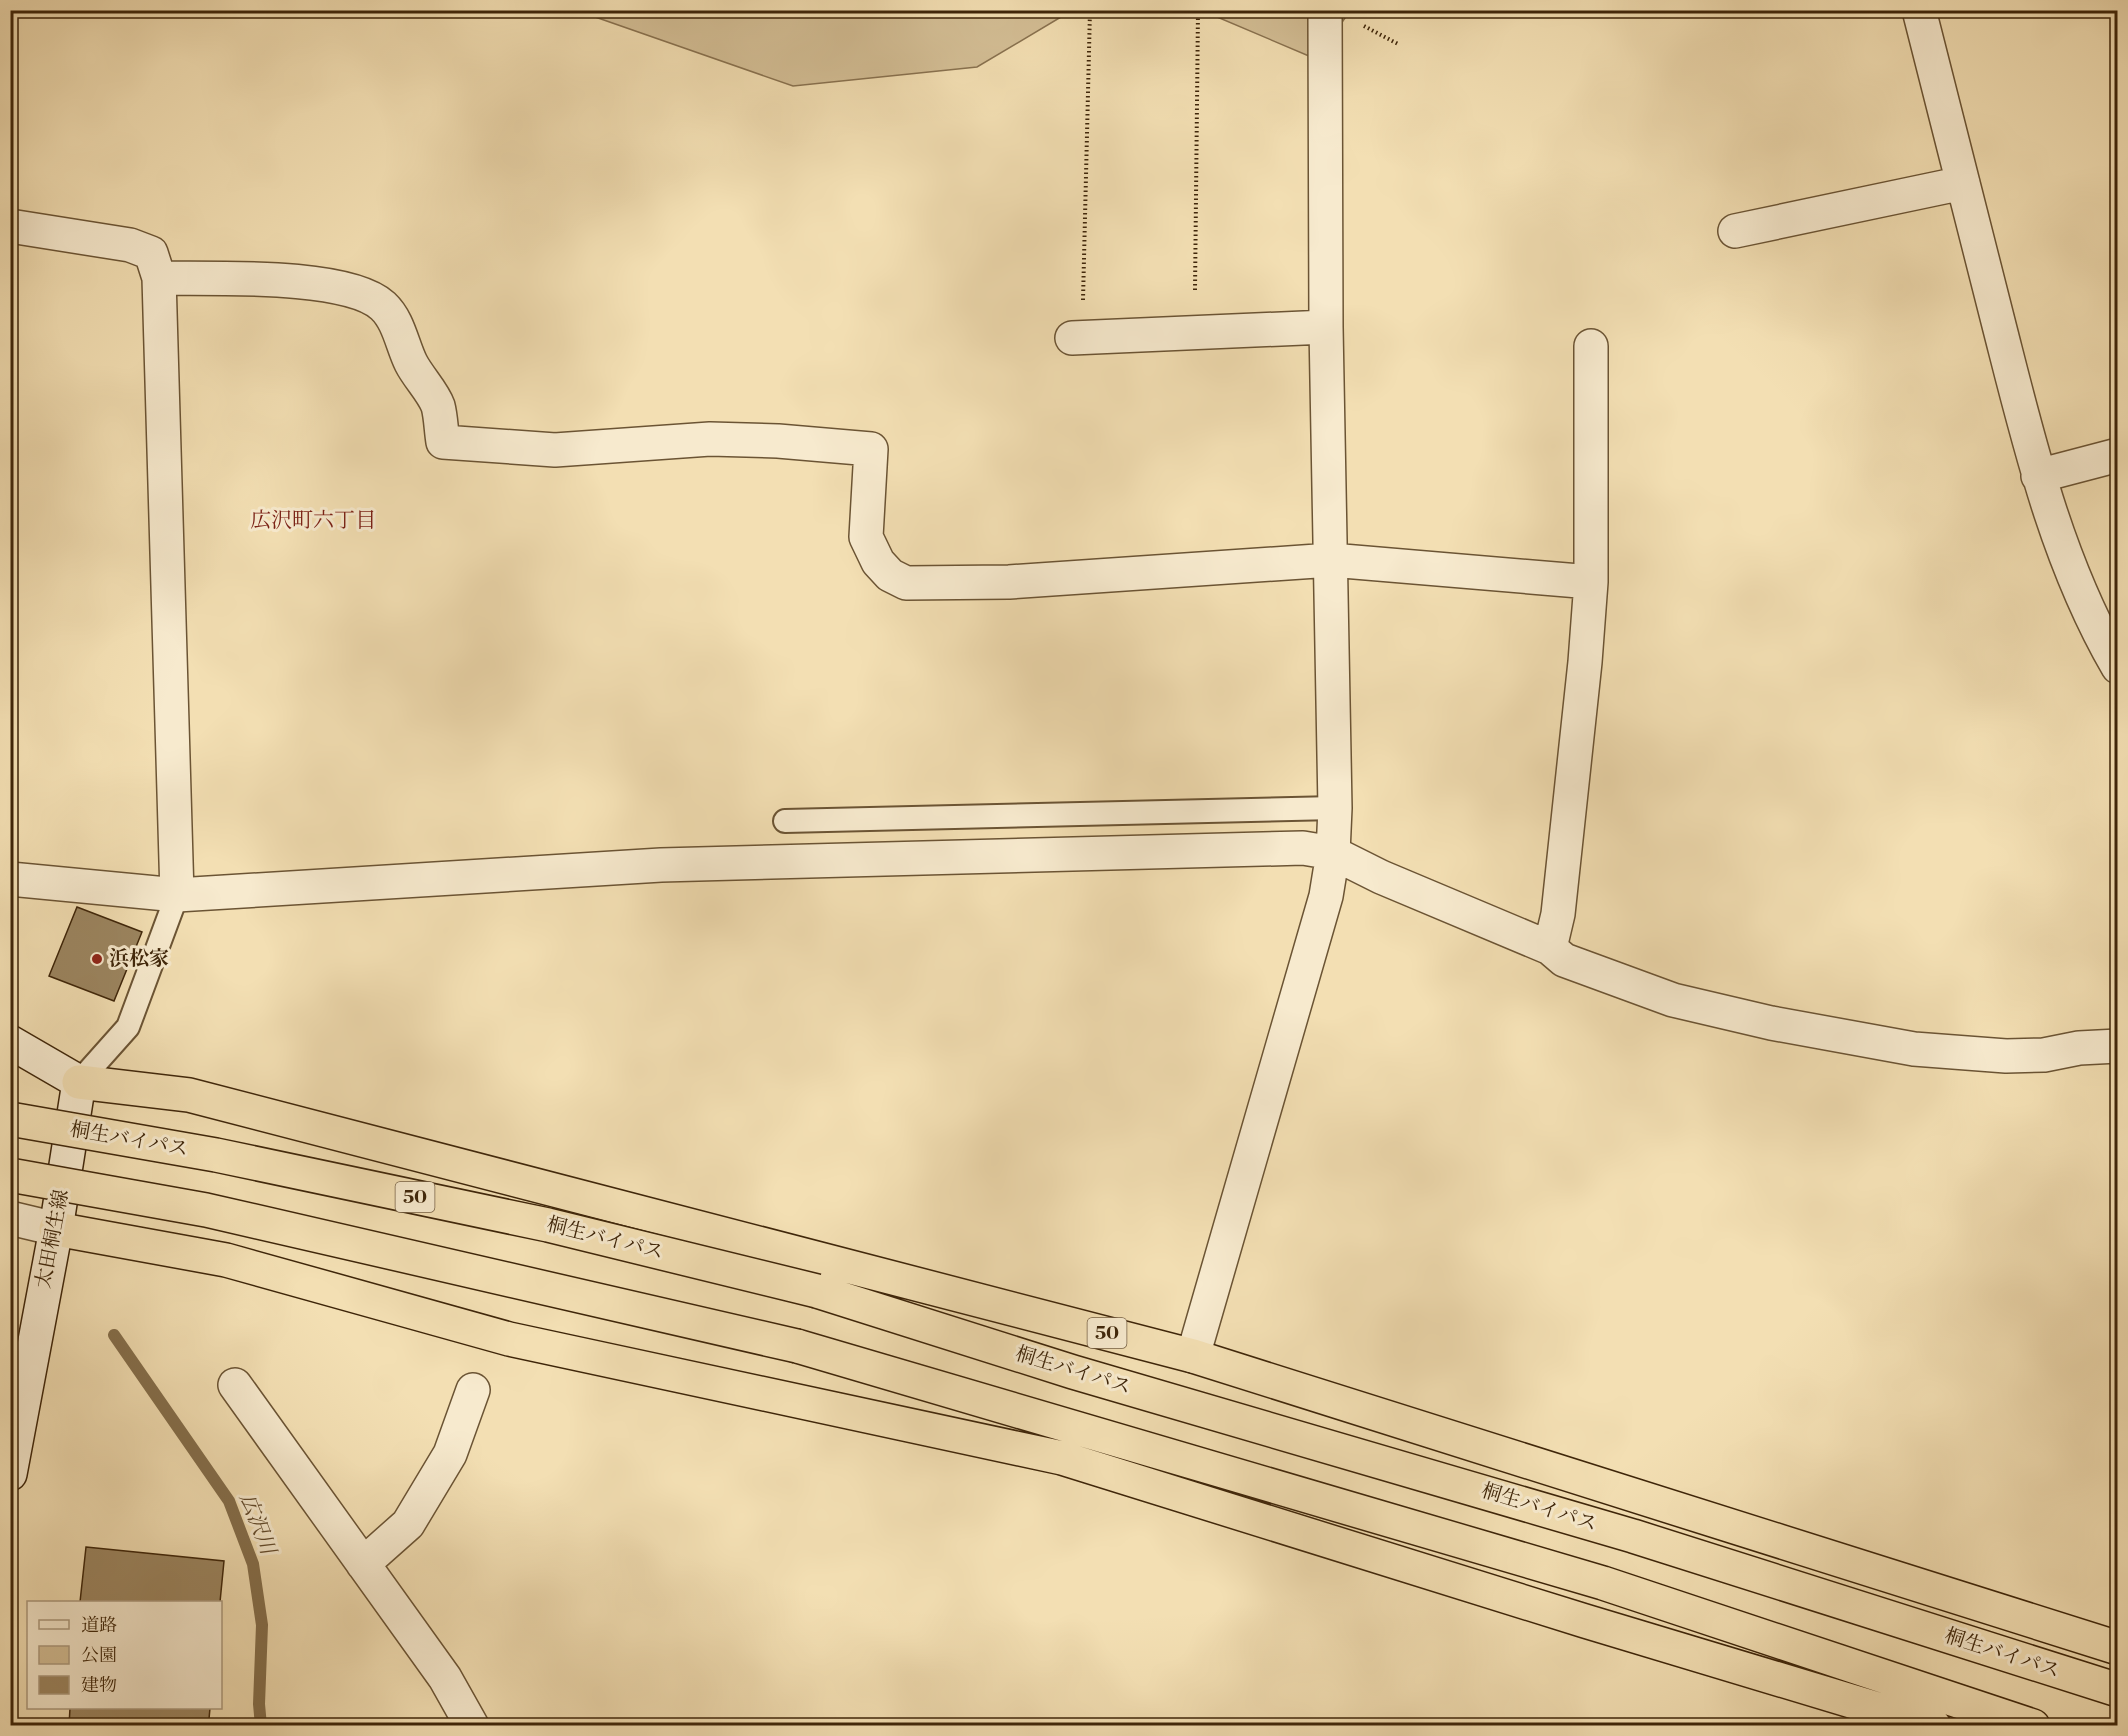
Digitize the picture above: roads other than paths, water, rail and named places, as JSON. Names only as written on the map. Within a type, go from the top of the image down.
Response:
[{"type":"highway","name":"50","points":[[79,1082],[189,1095],[1193,1356],[2118,1648]]},
{"type":"highway","name":"桐生バイパス","points":[[10,1119],[216,1155],[548,1225],[817,1291],[1073,1372],[1633,1536],[2118,1690]]},
{"type":"highway","points":[[10,1175],[206,1210],[797,1346],[1603,1583],[2032,1725]]},
{"type":"highway","points":[[56,1229],[226,1260],[509,1339],[1062,1458],[1585,1621],[1934,1725]]},
{"type":"street","points":[[1193,1356],[1326,896],[1333,853],[1335,808],[1326,327],[1325,10]]},
{"type":"street","points":[[1918,10],[2038,476],[2080,594],[2118,667]]},
{"type":"street","points":[[1735,231],[1963,183]]},
{"type":"street","points":[[10,226],[130,245],[151,253],[159,278],[177,895]]},
{"type":"street","points":[[159,278],[279,280],[340,287],[368,295],[384,307],[396,323],[415,372],[438,405],[443,442],[555,450],[710,439],[778,441],[871,449],[866,537],[878,562],[890,575],[906,583],[1009,582],[1331,560],[1591,582]]},
{"type":"street","points":[[1072,338],[1326,327]]},
{"type":"street","points":[[1550,948],[1558,914],[1585,662],[1591,582],[1591,346]]},
{"type":"street","points":[[2038,476],[2118,455]]},
{"type":"street","points":[[10,879],[177,895],[661,865],[1303,848],[1333,853],[1381,877],[1550,948],[1564,960],[1673,1000],[1771,1023],[1914,1049],[2006,1056],[2044,1055],[2079,1048],[2118,1046]]},
{"type":"street","points":[[10,1042],[79,1082]]},
{"type":"street","name":"太田桐生線","points":[[10,1474],[56,1229],[79,1082]]},
{"type":"street","points":[[10,1218],[56,1229]]},
{"type":"street","points":[[235,1385],[445,1678],[472,1725]]},
{"type":"street","points":[[363,1564],[408,1524],[450,1454],[473,1390]]},
{"type":"lane","points":[[785,821],[1335,808]]},
{"type":"lane","points":[[79,1082],[128,1027],[177,895]]},
{"type":"waterway","name":"広沢川","points":[[114,1335],[229,1501],[253,1564],[262,1625],[259,1704],[261,1726]]},
{"type":"place","name":"浜松家","points":[[97,959]]},
{"type":"district","name":"広沢町六丁目","points":[[313,521]]}]
